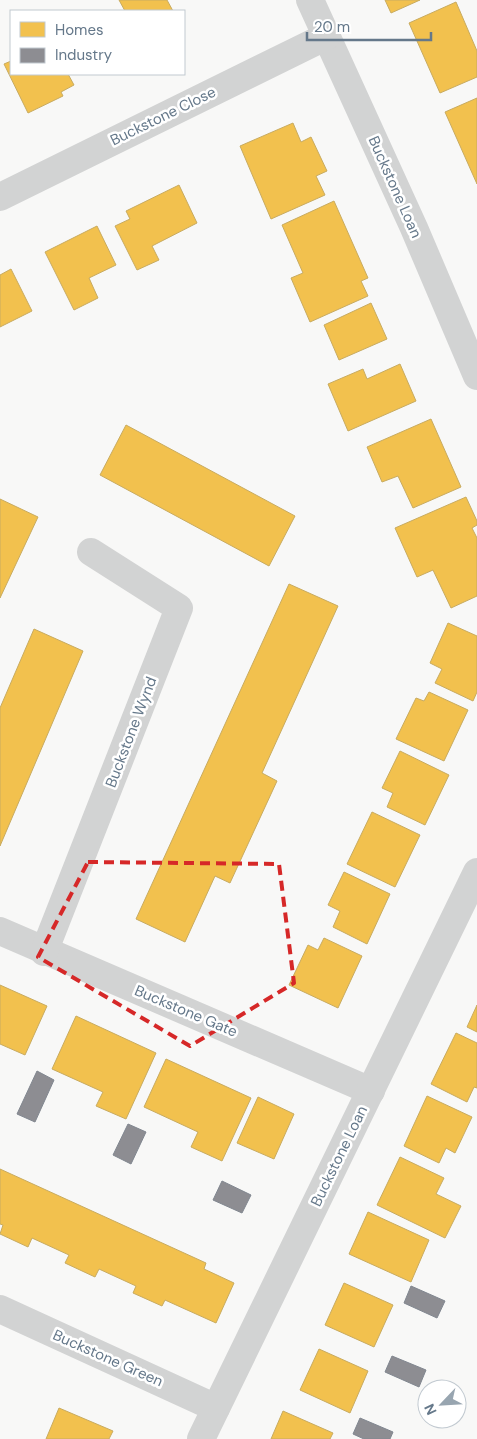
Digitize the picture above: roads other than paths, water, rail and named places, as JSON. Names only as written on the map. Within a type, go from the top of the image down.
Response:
[{"type":"street","name":"Buckstone Loan","points":[[310,0],[414,228],[477,376]]},
{"type":"street","name":"Buckstone Close","points":[[0,197],[326,36]]},
{"type":"street","name":"Buckstone Wynd","points":[[44,952],[179,608],[91,552]]},
{"type":"street","name":"Buckstone Loan","points":[[201,1439],[477,872]]},
{"type":"street","name":"Buckstone Gate","points":[[0,931],[44,952],[371,1091]]},
{"type":"street","name":"Buckstone Green","points":[[0,1309],[216,1408]]}]
